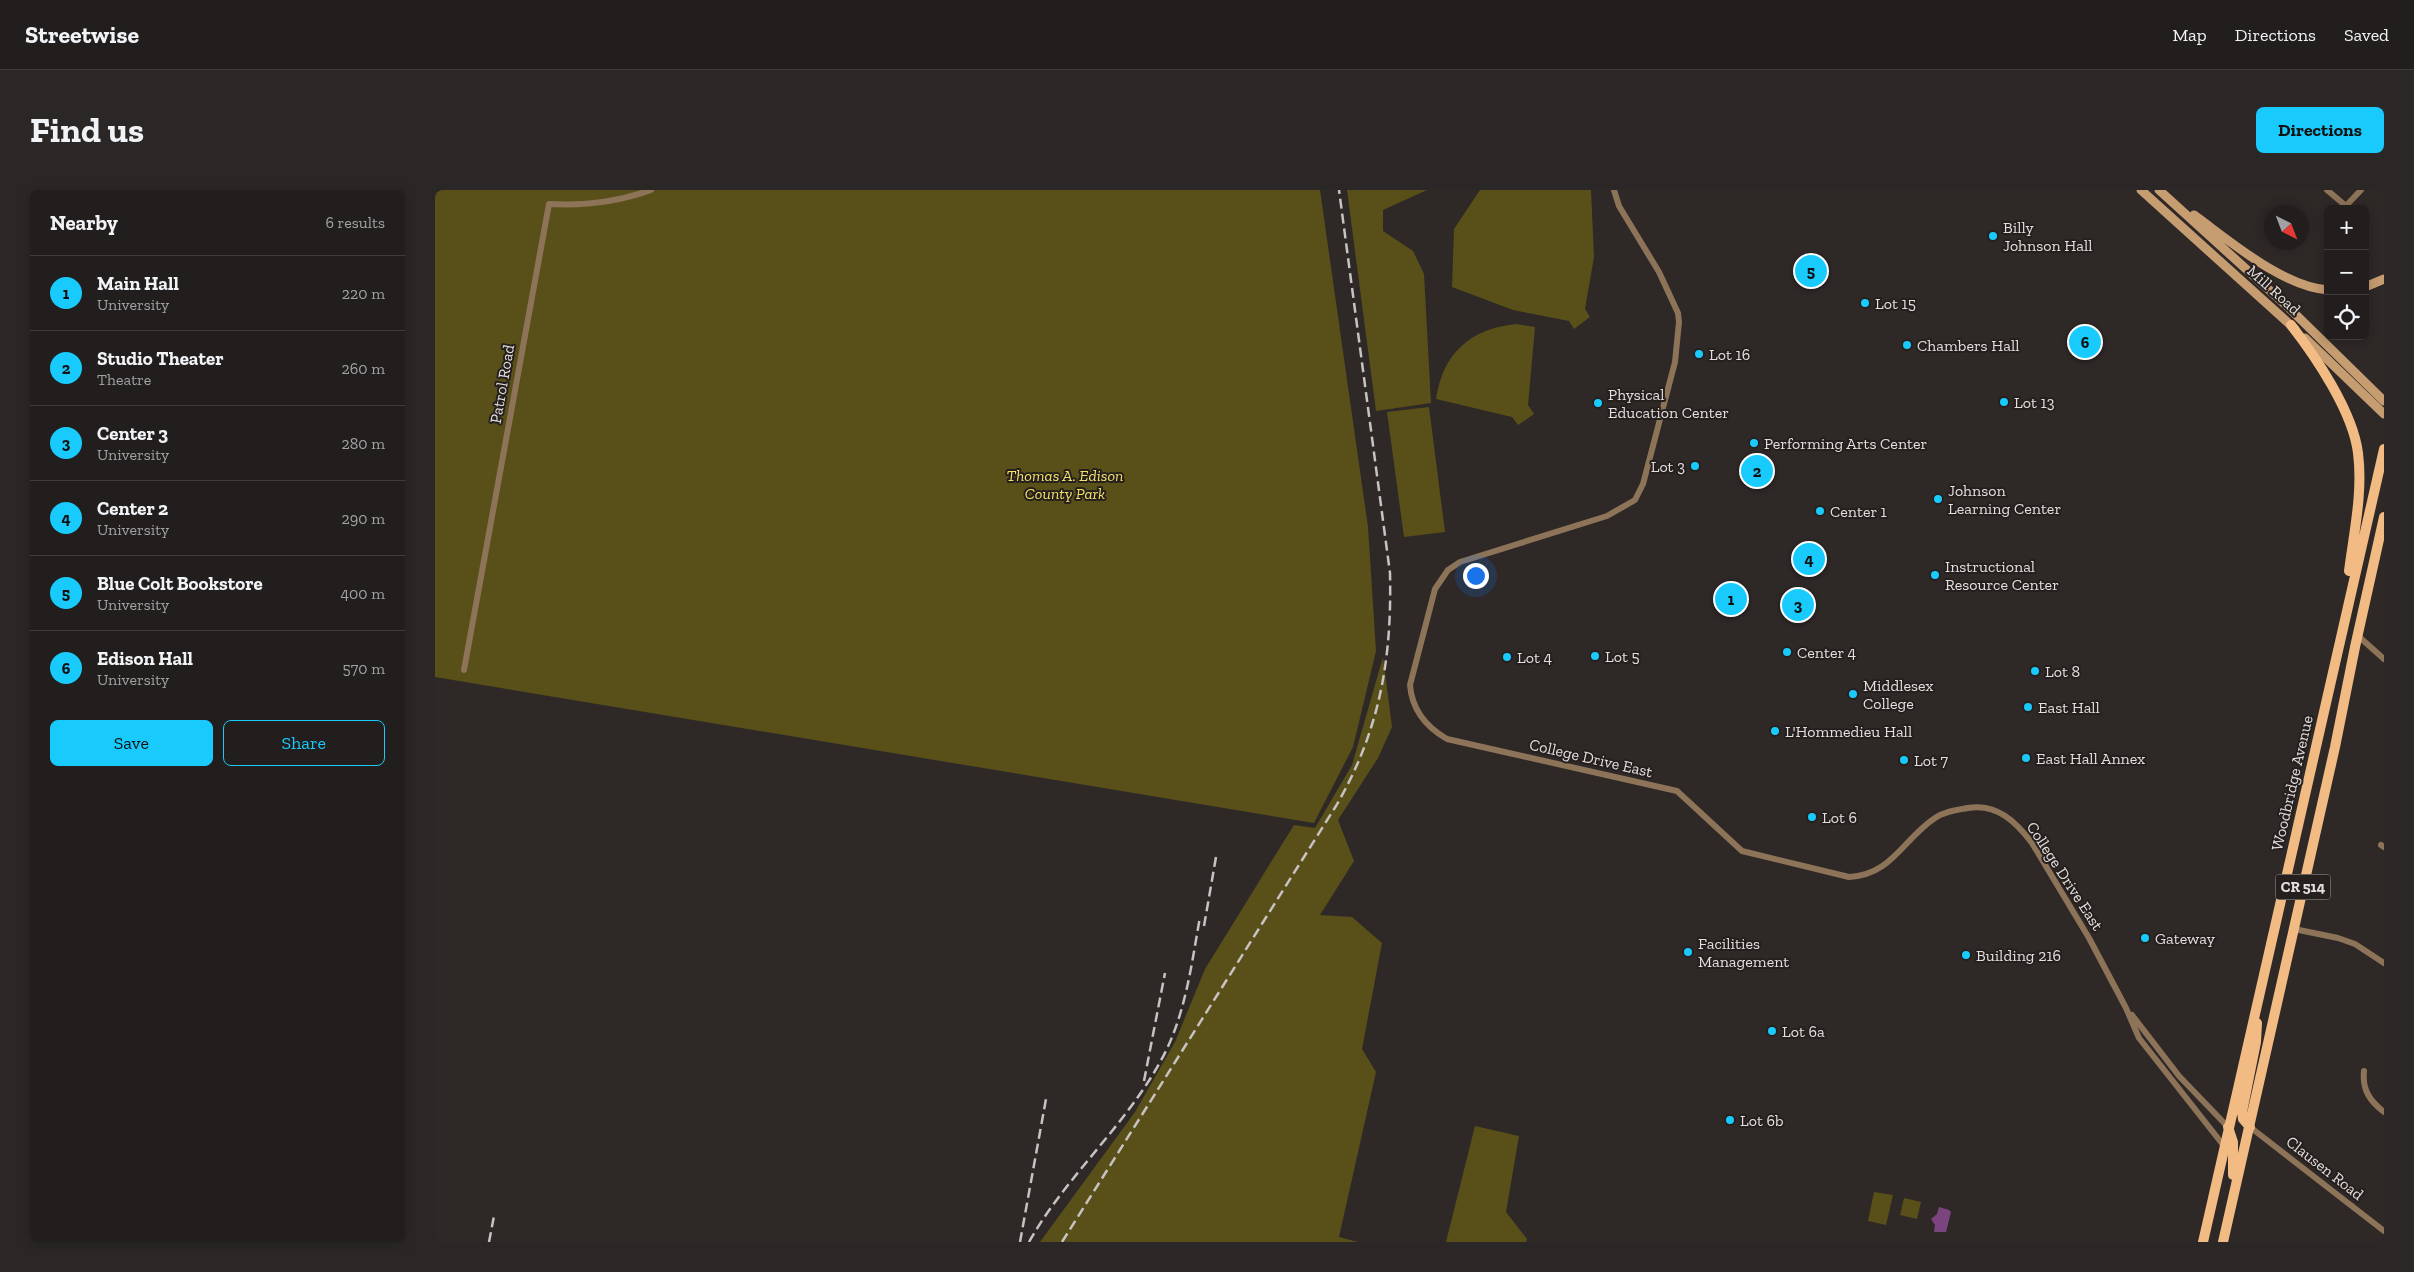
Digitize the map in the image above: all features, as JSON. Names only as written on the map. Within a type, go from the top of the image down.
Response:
[{"type":"main road","points":[[2291,325],[2307,346],[2343,408],[2358,451],[2359,490],[2343,626]]},
{"type":"main road","name":"Woodbridge Avenue","points":[[2203,1242],[2384,448]]},
{"type":"main road","name":"Woodbridge Avenue","points":[[2223,1242],[2233,1190],[2250,1127],[2335,747],[2357,635],[2381,547],[2384,517]]},
{"type":"main road","points":[[2250,1127],[2243,1119],[2242,1112],[2256,1042],[2259,1000]]},
{"type":"main road","points":[[2228,1127],[2233,1142],[2233,1190]]},
{"type":"street","name":"Patrol Road","points":[[464,670],[549,204],[573,205],[598,202],[625,198],[651,190]]},
{"type":"street","name":"College Drive East","points":[[1615,190],[1619,206],[1662,279],[1678,313],[1679,322],[1675,362],[1643,484],[1635,500],[1607,516],[1459,562],[1448,570],[1435,589],[1410,685],[1411,697],[1424,722],[1434,732],[1447,739],[1677,791],[1742,851],[1849,877],[1863,876],[1878,871],[1936,817],[1950,811],[1973,807],[1994,810],[2009,818],[2032,843],[2089,938],[2127,1008],[2139,1038],[2224,1146]]},
{"type":"street","name":"Mill Road","points":[[2141,190],[2291,325],[2384,414]]},
{"type":"street","points":[[2159,190],[2259,262],[2288,278],[2324,290]]},
{"type":"street","name":"Mill Road","points":[[2159,190],[2289,308],[2384,401]]},
{"type":"street","points":[[2327,190],[2343,205]]},
{"type":"street","points":[[2347,205],[2361,190]]},
{"type":"street","points":[[2369,285],[2384,279]]},
{"type":"street","points":[[2357,635],[2384,659]]},
{"type":"street","points":[[2294,929],[2338,938],[2355,944],[2384,963]]},
{"type":"street","points":[[2127,1008],[2179,1076],[2228,1127]]},
{"type":"street","points":[[2364,1072],[2365,1090],[2384,1112]]},
{"type":"street","name":"Clausen Road","points":[[2250,1127],[2384,1231]]},
{"type":"green space","name":"Thomas A. Edison County Park","points":[[435,190],[1320,190],[1368,527],[1376,651],[1353,747],[1314,823],[435,677]]},
{"type":"green space","points":[[1347,190],[1427,190],[1383,210],[1383,231],[1413,251],[1424,274],[1431,403],[1376,411]]},
{"type":"green space","points":[[1480,190],[1591,190],[1594,257],[1585,309],[1590,317],[1574,329],[1569,321],[1513,310],[1452,287],[1454,229]]},
{"type":"green space","points":[[1516,324],[1535,327],[1528,405],[1534,414],[1518,425],[1512,417],[1436,399],[1445,369],[1452,356],[1461,346],[1485,331]]},
{"type":"green space","points":[[1429,407],[1445,532],[1404,537],[1387,412]]},
{"type":"green space","points":[[1383,657],[1392,727],[1378,758],[1338,820],[1354,861],[1320,915],[1352,917],[1382,943],[1362,1049],[1376,1072],[1339,1237],[1358,1242],[1040,1242],[1135,1112],[1175,1042],[1205,969],[1294,825],[1315,828],[1352,765]]},
{"type":"green space","points":[[1475,1126],[1519,1136],[1506,1212],[1527,1239],[1526,1242],[1446,1242]]},
{"type":"green space","points":[[1874,1192],[1893,1195],[1886,1225],[1868,1221]]},
{"type":"green space","points":[[1904,1198],[1921,1202],[1917,1219],[1900,1215]]},
{"type":"shaded area","points":[[1939,1207],[1951,1212],[1946,1232],[1934,1232],[1935,1225],[1931,1219],[1937,1214]]},
{"type":"railway","points":[[1062,1242],[1336,806],[1351,778],[1373,722],[1380,693],[1389,635],[1390,573],[1339,190]]},
{"type":"railway","points":[[1204,926],[1216,857]]},
{"type":"railway","points":[[1029,1242],[1059,1196],[1129,1110],[1168,1047],[1186,992],[1200,917]]},
{"type":"railway","points":[[1144,1081],[1165,973]]},
{"type":"railway","points":[[1020,1242],[1046,1099]]},
{"type":"railway","points":[[489,1242],[494,1216]]},
{"type":"place","name":"Billy Johnson Hall","points":[[1993,236]]},
{"type":"place","name":"Blue Colt Bookstore","points":[[1811,271]]},
{"type":"place","name":"Lot 15","points":[[1865,303]]},
{"type":"place","name":"Edison Hall","points":[[2085,342]]},
{"type":"place","name":"Chambers Hall","points":[[1907,345]]},
{"type":"place","name":"Lot 16","points":[[1699,354]]},
{"type":"place","name":"Lot 13","points":[[2004,402]]},
{"type":"place","name":"Physical Education Center","points":[[1598,403]]},
{"type":"place","name":"Performing Arts Center","points":[[1754,443]]},
{"type":"place","name":"Lot 3","points":[[1695,466]]},
{"type":"place","name":"Studio Theater","points":[[1757,471]]},
{"type":"place","name":"Johnson Learning Center","points":[[1938,499]]},
{"type":"place","name":"Center 1","points":[[1820,511]]},
{"type":"place","name":"Center 2","points":[[1809,559]]},
{"type":"place","name":"Instructional Resource Center","points":[[1935,575]]},
{"type":"place","name":"Main Hall","points":[[1731,599]]},
{"type":"place","name":"Center 3","points":[[1798,605]]},
{"type":"place","name":"Center 4","points":[[1787,652]]},
{"type":"place","name":"Lot 5","points":[[1595,656]]},
{"type":"place","name":"Lot 4","points":[[1507,657]]},
{"type":"place","name":"Lot 8","points":[[2035,671]]},
{"type":"place","name":"Middlesex College","points":[[1853,694]]},
{"type":"place","name":"East Hall","points":[[2028,707]]},
{"type":"place","name":"L'Hommedieu Hall","points":[[1775,731]]},
{"type":"place","name":"East Hall Annex","points":[[2026,758]]},
{"type":"place","name":"Lot 7","points":[[1904,760]]},
{"type":"place","name":"Lot 6","points":[[1812,817]]},
{"type":"place","name":"Gateway","points":[[2145,938]]},
{"type":"place","name":"Facilities Management","points":[[1688,952]]},
{"type":"place","name":"Building 216","points":[[1966,955]]},
{"type":"place","name":"Lot 6a","points":[[1772,1031]]},
{"type":"place","name":"Lot 6b","points":[[1730,1120]]}]
